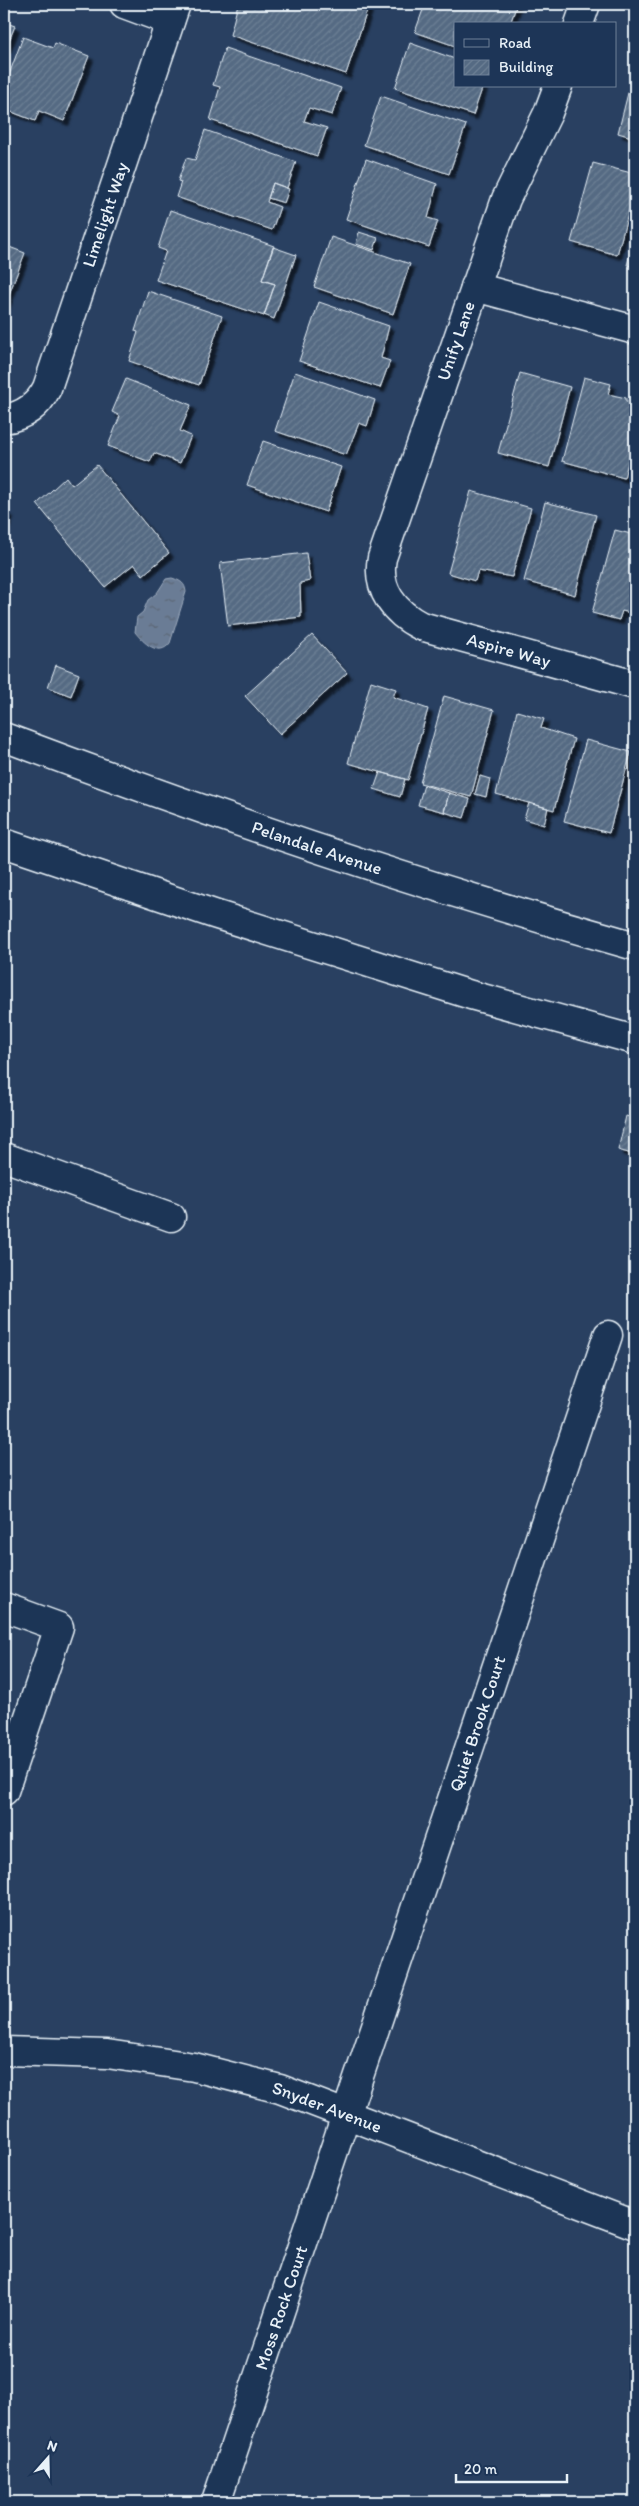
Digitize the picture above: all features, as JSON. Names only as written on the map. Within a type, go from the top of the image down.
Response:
[{"type":"street","points":[[124,4],[173,12]]},
{"type":"street","points":[[580,22],[586,4]]},
{"type":"street","name":"Limelight Way","points":[[12,417],[36,406],[47,388],[173,12]]},
{"type":"street","name":"Unify Lane","points":[[391,602],[382,582],[382,558],[506,199],[548,113],[557,88]]},
{"type":"street","points":[[475,287],[635,330]]},
{"type":"street","name":"Aspire Way","points":[[391,602],[407,619],[421,626],[635,685]]},
{"type":"street","name":"Pelandale Avenue","points":[[4,738],[105,775],[356,860],[635,946]]},
{"type":"street","points":[[4,843],[214,914],[472,995],[635,1040]]},
{"type":"street","points":[[4,1157],[171,1218]]},
{"type":"street","name":"Quiet Brook Court","points":[[347,2113],[608,1335]]},
{"type":"street","points":[[4,1607],[59,1627],[4,1791]]},
{"type":"street","name":"Snyder Avenue","points":[[4,2051],[107,2054],[194,2067],[280,2089],[347,2113],[635,2225]]},
{"type":"street","name":"Moss Rock Court","points":[[216,2502],[347,2113]]},
{"type":"water","points":[[172,578],[185,586],[186,592],[170,643],[166,647],[156,649],[142,640],[135,632],[137,617],[143,612],[148,600],[157,593],[166,579]]},
{"type":"building","points":[[238,4],[356,4],[368,8],[346,74],[230,35]]},
{"type":"building","points":[[425,4],[517,4],[511,22],[454,22],[454,46],[415,32]]},
{"type":"building","points":[[4,22],[15,26],[6,48],[4,48]]},
{"type":"building","points":[[23,37],[53,48],[55,43],[89,56],[64,121],[39,111],[35,121],[4,109],[4,88]]},
{"type":"building","points":[[410,43],[454,59],[454,88],[482,88],[473,115],[395,88]]},
{"type":"building","points":[[225,48],[341,88],[332,115],[309,108],[304,121],[327,128],[317,156],[210,120],[220,87],[213,85]]},
{"type":"building","points":[[635,65],[635,138],[618,133]]},
{"type":"building","points":[[381,96],[466,125],[449,174],[364,145]]},
{"type":"building","points":[[205,130],[296,162],[287,188],[273,183],[267,202],[280,207],[272,230],[176,197],[181,182],[178,181],[186,158],[195,160]]},
{"type":"building","points":[[366,159],[437,184],[428,218],[438,221],[429,247],[346,219]]},
{"type":"building","points":[[593,163],[635,174],[635,188],[617,255],[571,242]]},
{"type":"building","points":[[273,183],[289,189],[284,203],[268,198]]},
{"type":"building","points":[[170,210],[274,246],[262,280],[275,284],[264,316],[156,280],[166,251],[158,248]]},
{"type":"building","points":[[359,232],[378,238],[374,250],[356,244]]},
{"type":"building","points":[[635,236],[635,267],[627,265]]},
{"type":"building","points":[[331,237],[410,264],[393,314],[314,287]]},
{"type":"building","points":[[4,245],[25,253],[4,307]]},
{"type":"building","points":[[273,247],[296,255],[274,319],[264,315],[275,284],[262,280]]},
{"type":"building","points":[[148,291],[222,316],[199,385],[129,361],[138,332],[135,331]]},
{"type":"building","points":[[319,302],[389,326],[381,358],[390,361],[380,388],[299,361]]},
{"type":"building","points":[[295,372],[375,400],[367,426],[359,423],[346,455],[275,431]]},
{"type":"building","points":[[520,373],[570,387],[549,467],[498,453]]},
{"type":"building","points":[[584,377],[611,384],[608,394],[626,398],[626,401],[635,403],[635,435],[624,478],[562,461]]},
{"type":"building","points":[[126,379],[191,405],[180,431],[191,436],[180,463],[154,453],[150,462],[108,446],[120,416],[112,412]]},
{"type":"building","points":[[263,441],[341,467],[326,512],[247,485]]},
{"type":"building","points":[[97,465],[169,553],[143,575],[134,564],[105,587],[37,504],[66,477],[72,485]]},
{"type":"building","points":[[471,491],[531,508],[512,577],[478,571],[475,581],[448,573]]},
{"type":"building","points":[[545,502],[596,515],[575,595],[524,581]]},
{"type":"building","points":[[4,511],[9,513],[4,527]]},
{"type":"building","points":[[615,530],[635,535],[635,614],[622,611],[619,620],[592,613]]},
{"type":"building","points":[[306,553],[310,581],[300,583],[301,617],[228,626],[220,563]]},
{"type":"building","points":[[312,635],[347,673],[280,734],[245,696]]},
{"type":"building","points":[[56,665],[79,674],[71,696],[48,687]]},
{"type":"building","points":[[371,681],[396,689],[393,697],[428,709],[408,780],[348,763]]},
{"type":"building","points":[[444,696],[494,710],[471,797],[420,783]]},
{"type":"building","points":[[517,711],[544,719],[541,728],[574,739],[554,810],[496,794]]},
{"type":"building","points":[[586,740],[631,752],[609,833],[564,821]]},
{"type":"building","points":[[380,772],[405,779],[400,797],[374,789]]},
{"type":"building","points":[[480,776],[490,779],[486,797],[475,794]]},
{"type":"building","points":[[424,785],[449,793],[444,812],[418,805]]},
{"type":"building","points":[[449,793],[470,799],[464,818],[444,812]]},
{"type":"building","points":[[529,803],[548,808],[544,825],[524,819]]},
{"type":"building","points":[[626,1116],[635,1119],[635,1155],[618,1150]]}]
